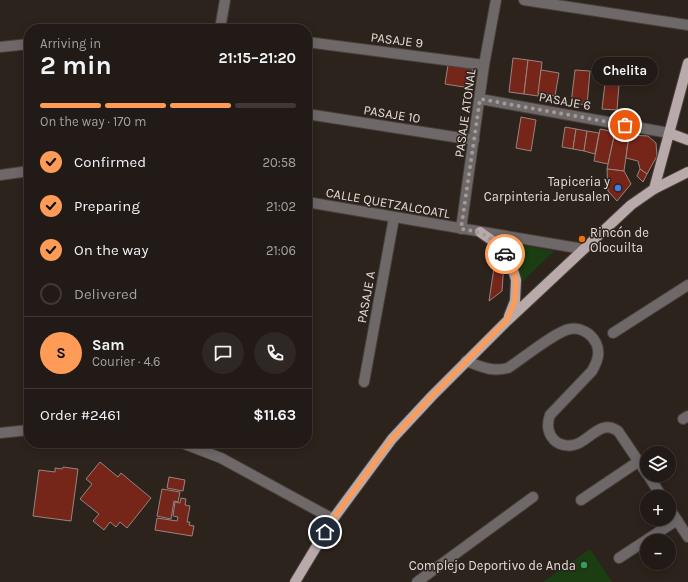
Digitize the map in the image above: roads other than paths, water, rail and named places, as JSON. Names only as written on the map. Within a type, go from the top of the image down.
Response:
[{"type":"main road","points":[[654,189],[688,64]]},
{"type":"main road","points":[[669,133],[688,140]]},
{"type":"main road","points":[[295,582],[333,519],[392,439],[432,396],[507,320],[631,205],[654,189],[688,172]]},
{"type":"main road","points":[[480,232],[497,244],[510,260],[516,280],[515,301],[507,320]]},
{"type":"street","points":[[221,24],[225,0]]},
{"type":"street","name":"PASAJE ATONAL","points":[[461,229],[484,65],[496,0]]},
{"type":"street","points":[[524,0],[688,25]]},
{"type":"street","name":"PASAJE 9","points":[[312,43],[484,65]]},
{"type":"street","points":[[0,48],[24,45]]},
{"type":"street","name":"PASAJE 6","points":[[480,99],[669,133]]},
{"type":"street","name":"PASAJE 10","points":[[312,115],[474,140]]},
{"type":"street","points":[[0,175],[24,172]]},
{"type":"street","name":"CALLE QUETZALCOATL","points":[[312,203],[583,249]]},
{"type":"street","name":"PASAJE A","points":[[364,382],[394,218]]},
{"type":"street","points":[[613,333],[688,285]]},
{"type":"street","points":[[466,361],[488,370],[498,371],[508,368],[560,332],[570,329],[578,329],[592,337],[599,354],[597,363],[592,371],[550,415],[548,431],[553,440],[568,446],[581,442],[602,428],[614,428],[618,431],[639,461],[581,500]]},
{"type":"street","points":[[0,433],[24,431]]},
{"type":"street","points":[[195,448],[221,458],[333,519]]},
{"type":"street","points":[[417,582],[533,497]]},
{"type":"street","points":[[619,558],[677,520],[688,537]]},
{"type":"place","name":"Chelita","points":[[625,125]]},
{"type":"place","name":"Tapiceria y Carpinteria Jerusalen","points":[[618,188]]},
{"type":"place","name":"Rincón de Olocuilta","points":[[582,239]]},
{"type":"place","name":"Complejo Deportivo de Anda","points":[[584,565]]}]
